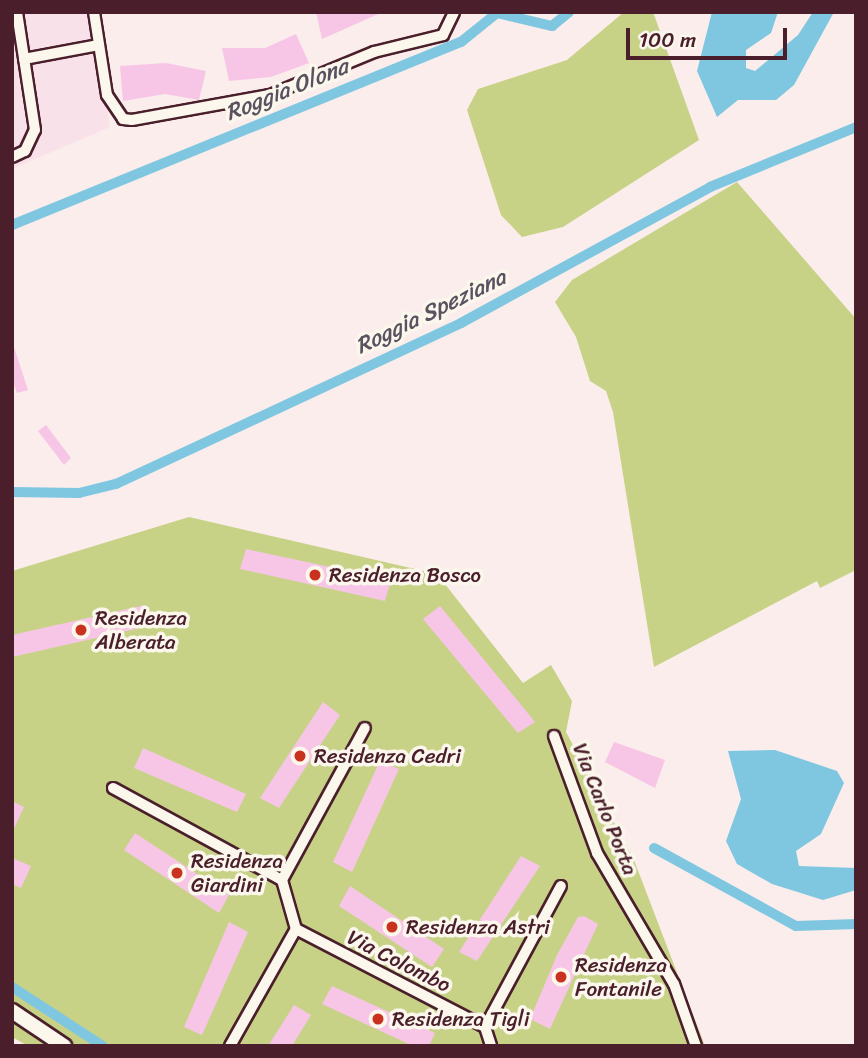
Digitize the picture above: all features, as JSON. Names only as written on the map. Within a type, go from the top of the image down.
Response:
[{"type":"street","points":[[12,157],[25,151],[35,130],[17,12]]},
{"type":"street","points":[[94,12],[113,108],[132,120],[270,95],[374,52],[443,35],[454,12]]},
{"type":"street","points":[[24,59],[99,45]]},
{"type":"street","points":[[230,1046],[296,929],[282,880],[365,727]]},
{"type":"street","name":"Via Carlo Porta","points":[[554,736],[597,853],[674,984],[696,1046]]},
{"type":"street","points":[[113,788],[282,880]]},
{"type":"street","points":[[491,1046],[485,1027],[561,886]]},
{"type":"street","name":"Via Colombo","points":[[296,929],[485,1027]]},
{"type":"street","points":[[12,1011],[64,1046]]},
{"type":"shaded area","points":[[12,12],[92,12],[110,127],[12,169]]},
{"type":"green space","points":[[624,12],[653,12],[699,140],[563,227],[522,237],[501,215],[467,110],[478,89],[567,60]]},
{"type":"green space","points":[[737,182],[856,319],[856,570],[820,588],[817,581],[654,667],[613,412],[606,391],[590,381],[576,337],[555,302],[572,280]]},
{"type":"green space","points":[[189,517],[437,574],[523,683],[551,665],[572,701],[566,732],[634,860],[705,1046],[28,1046],[12,1037],[12,571]]},
{"type":"water","points":[[712,12],[778,12],[771,33],[746,50],[746,68],[755,71],[798,35],[813,12],[834,12],[794,85],[776,100],[738,100],[717,117],[697,71]]},
{"type":"water","points":[[775,750],[837,771],[844,783],[821,834],[796,851],[799,866],[856,868],[856,890],[823,900],[772,884],[737,864],[726,841],[741,799],[728,751]]},
{"type":"building","points":[[316,12],[383,12],[322,39]]},
{"type":"building","points":[[296,34],[309,63],[271,77],[229,81],[222,48],[265,48]]},
{"type":"building","points":[[166,63],[206,71],[199,100],[165,94],[123,101],[120,66]]},
{"type":"building","points":[[14,347],[28,390],[17,393],[12,379]]},
{"type":"building","points":[[46,425],[71,458],[64,465],[38,431]]},
{"type":"building","name":"Residenza Bosco","points":[[246,549],[391,580],[385,601],[240,569]]},
{"type":"building","name":"Residenza Alberata","points":[[145,605],[149,626],[12,657],[12,635]]},
{"type":"building","name":"Residenza Bosco","points":[[440,606],[535,722],[518,733],[423,619]]},
{"type":"building","name":"Residenza Cedri","points":[[323,702],[340,715],[279,808],[260,798]]},
{"type":"building","points":[[614,742],[665,760],[655,788],[605,762]]},
{"type":"building","points":[[143,748],[246,794],[237,812],[134,768]]},
{"type":"building","points":[[380,761],[399,769],[352,872],[333,862]]},
{"type":"building","points":[[12,801],[24,807],[12,833]]},
{"type":"building","name":"Residenza Giardini","points":[[135,833],[229,895],[219,913],[124,850]]},
{"type":"building","name":"Residenza Astri","points":[[521,856],[540,866],[477,961],[459,952]]},
{"type":"building","points":[[12,858],[31,866],[21,888],[12,884]]},
{"type":"building","name":"Residenza Astri","points":[[350,886],[444,949],[432,967],[339,906]]},
{"type":"building","name":"Residenza Fontanile","points":[[584,916],[598,924],[550,1029],[530,1019],[557,955],[578,917]]},
{"type":"building","name":"Residenza Giardini","points":[[229,922],[248,932],[202,1035],[184,1027]]},
{"type":"building","name":"Residenza Tigli","points":[[332,986],[435,1033],[429,1046],[413,1046],[322,1004]]},
{"type":"building","points":[[294,1005],[311,1015],[292,1046],[268,1046]]},
{"type":"waterway","name":"Roggia Olona","points":[[12,225],[461,42],[497,13],[552,26],[569,12]]},
{"type":"waterway","name":"Roggia Speziana","points":[[12,492],[79,493],[116,484],[461,323],[710,187],[856,127]]},
{"type":"waterway","points":[[654,848],[796,926],[856,924]]},
{"type":"waterway","points":[[12,987],[103,1046]]},
{"type":"place","name":"Residenza Bosco","points":[[315,575]]},
{"type":"place","name":"Residenza Alberata","points":[[81,630]]},
{"type":"place","name":"Residenza Cedri","points":[[300,756]]},
{"type":"place","name":"Residenza Giardini","points":[[177,873]]},
{"type":"place","name":"Residenza Astri","points":[[392,927]]},
{"type":"place","name":"Residenza Fontanile","points":[[561,977]]},
{"type":"place","name":"Residenza Tigli","points":[[378,1019]]}]
